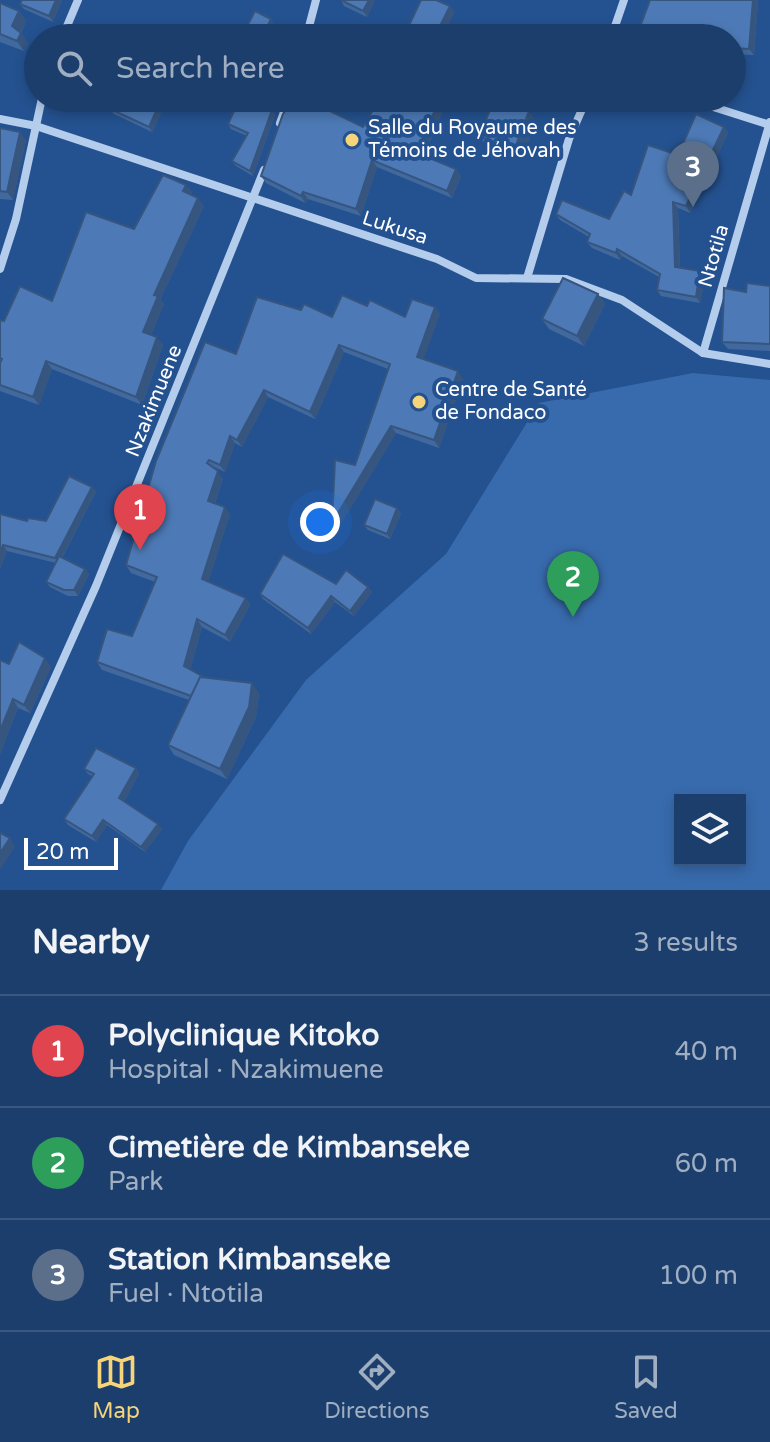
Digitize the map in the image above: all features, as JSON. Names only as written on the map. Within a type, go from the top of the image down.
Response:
[{"type":"street","points":[[68,24],[78,0]]},
{"type":"street","points":[[310,24],[316,0]]},
{"type":"street","points":[[616,24],[624,0]]},
{"type":"street","points":[[0,269],[16,219],[39,112]]},
{"type":"street","points":[[274,140],[284,112]]},
{"type":"street","points":[[527,278],[569,139],[581,112]]},
{"type":"street","points":[[731,112],[770,124]]},
{"type":"street","name":"Lukusa","points":[[0,119],[36,126],[437,259],[476,278],[566,279],[622,300],[703,353]]},
{"type":"street","name":"Ntotila","points":[[703,353],[770,124]]},
{"type":"street","name":"Nzakimuene","points":[[0,800],[96,586],[254,198],[269,154]]},
{"type":"street","points":[[703,353],[770,364]]},
{"type":"shaded area","points":[[693,373],[770,380],[770,890],[161,890],[188,841],[306,680],[446,554],[539,403]]},
{"type":"building","points":[[22,0],[56,0],[49,16],[20,4]]},
{"type":"building","points":[[341,0],[369,0],[363,11]]},
{"type":"building","points":[[421,0],[436,0],[450,6],[441,24],[410,24]]},
{"type":"building","points":[[650,0],[753,0],[749,49],[746,49],[746,24],[641,24]]},
{"type":"building","points":[[0,3],[19,11],[12,26],[21,33],[17,41],[0,34]]},
{"type":"building","points":[[255,11],[271,19],[269,24],[248,24]]},
{"type":"building","points":[[116,112],[156,112],[149,127]]},
{"type":"building","points":[[234,112],[271,112],[250,171],[232,161],[248,133],[228,124]]},
{"type":"building","points":[[332,112],[363,127],[372,112],[434,112],[417,153],[456,169],[447,191],[372,160],[356,209],[303,192],[301,196],[261,176],[283,114]]},
{"type":"building","points":[[489,112],[529,112],[514,150],[479,136]]},
{"type":"building","points":[[696,114],[724,127],[686,206],[673,202],[675,267],[700,271],[696,297],[657,290],[660,274],[617,249],[616,253],[587,242],[590,234],[556,214],[562,200],[609,219],[624,191],[631,195],[648,145],[678,155]]},
{"type":"building","points":[[0,128],[20,132],[7,192],[0,191]]},
{"type":"building","points":[[163,175],[186,185],[183,191],[198,198],[154,295],[158,296],[143,332],[157,337],[136,397],[46,361],[33,397],[0,385],[0,320],[4,321],[20,286],[52,301],[86,212],[134,229]]},
{"type":"building","points":[[563,278],[598,294],[577,336],[542,319]]},
{"type":"building","points":[[747,283],[770,286],[770,344],[722,342],[724,288],[746,292]]},
{"type":"building","points":[[342,295],[367,306],[370,300],[405,317],[412,299],[435,307],[417,357],[458,371],[434,440],[391,426],[332,523],[335,460],[355,465],[390,364],[339,345],[310,412],[264,390],[237,440],[230,436],[220,465],[209,460],[207,463],[218,471],[208,501],[225,507],[202,579],[246,598],[225,635],[197,619],[184,666],[202,676],[191,696],[97,662],[107,629],[132,636],[157,577],[126,565],[156,461],[205,342],[236,354],[257,297],[301,310],[304,304],[332,317]]},
{"type":"building","points":[[69,476],[92,487],[55,558],[3,545],[0,553],[0,514],[27,521],[28,518],[46,521]]},
{"type":"building","points":[[375,499],[397,508],[387,534],[364,525]]},
{"type":"building","points":[[283,554],[336,584],[346,570],[368,587],[350,611],[331,596],[308,628],[260,594]]},
{"type":"building","points":[[59,556],[85,569],[74,590],[64,590],[46,582]]},
{"type":"building","points":[[19,642],[45,658],[24,705],[13,699],[0,731],[0,660],[9,664]]},
{"type":"building","points":[[200,677],[252,683],[249,707],[220,769],[168,745]]},
{"type":"building","points":[[96,748],[136,768],[119,798],[158,824],[141,847],[103,820],[92,836],[64,819],[94,774],[84,769]]},
{"type":"building","points":[[0,833],[10,838],[0,853]]},
{"type":"place","name":"Salle du Royaume des Témoins de Jéhovah","points":[[352,140]]},
{"type":"place","name":"Station Kimbanseke","points":[[693,207]]},
{"type":"place","name":"Centre de Santé de Fondaco","points":[[419,402]]},
{"type":"place","name":"Polyclinique Kitoko","points":[[140,550]]},
{"type":"place","name":"Cimetière de Kimbanseke","points":[[573,617]]}]
